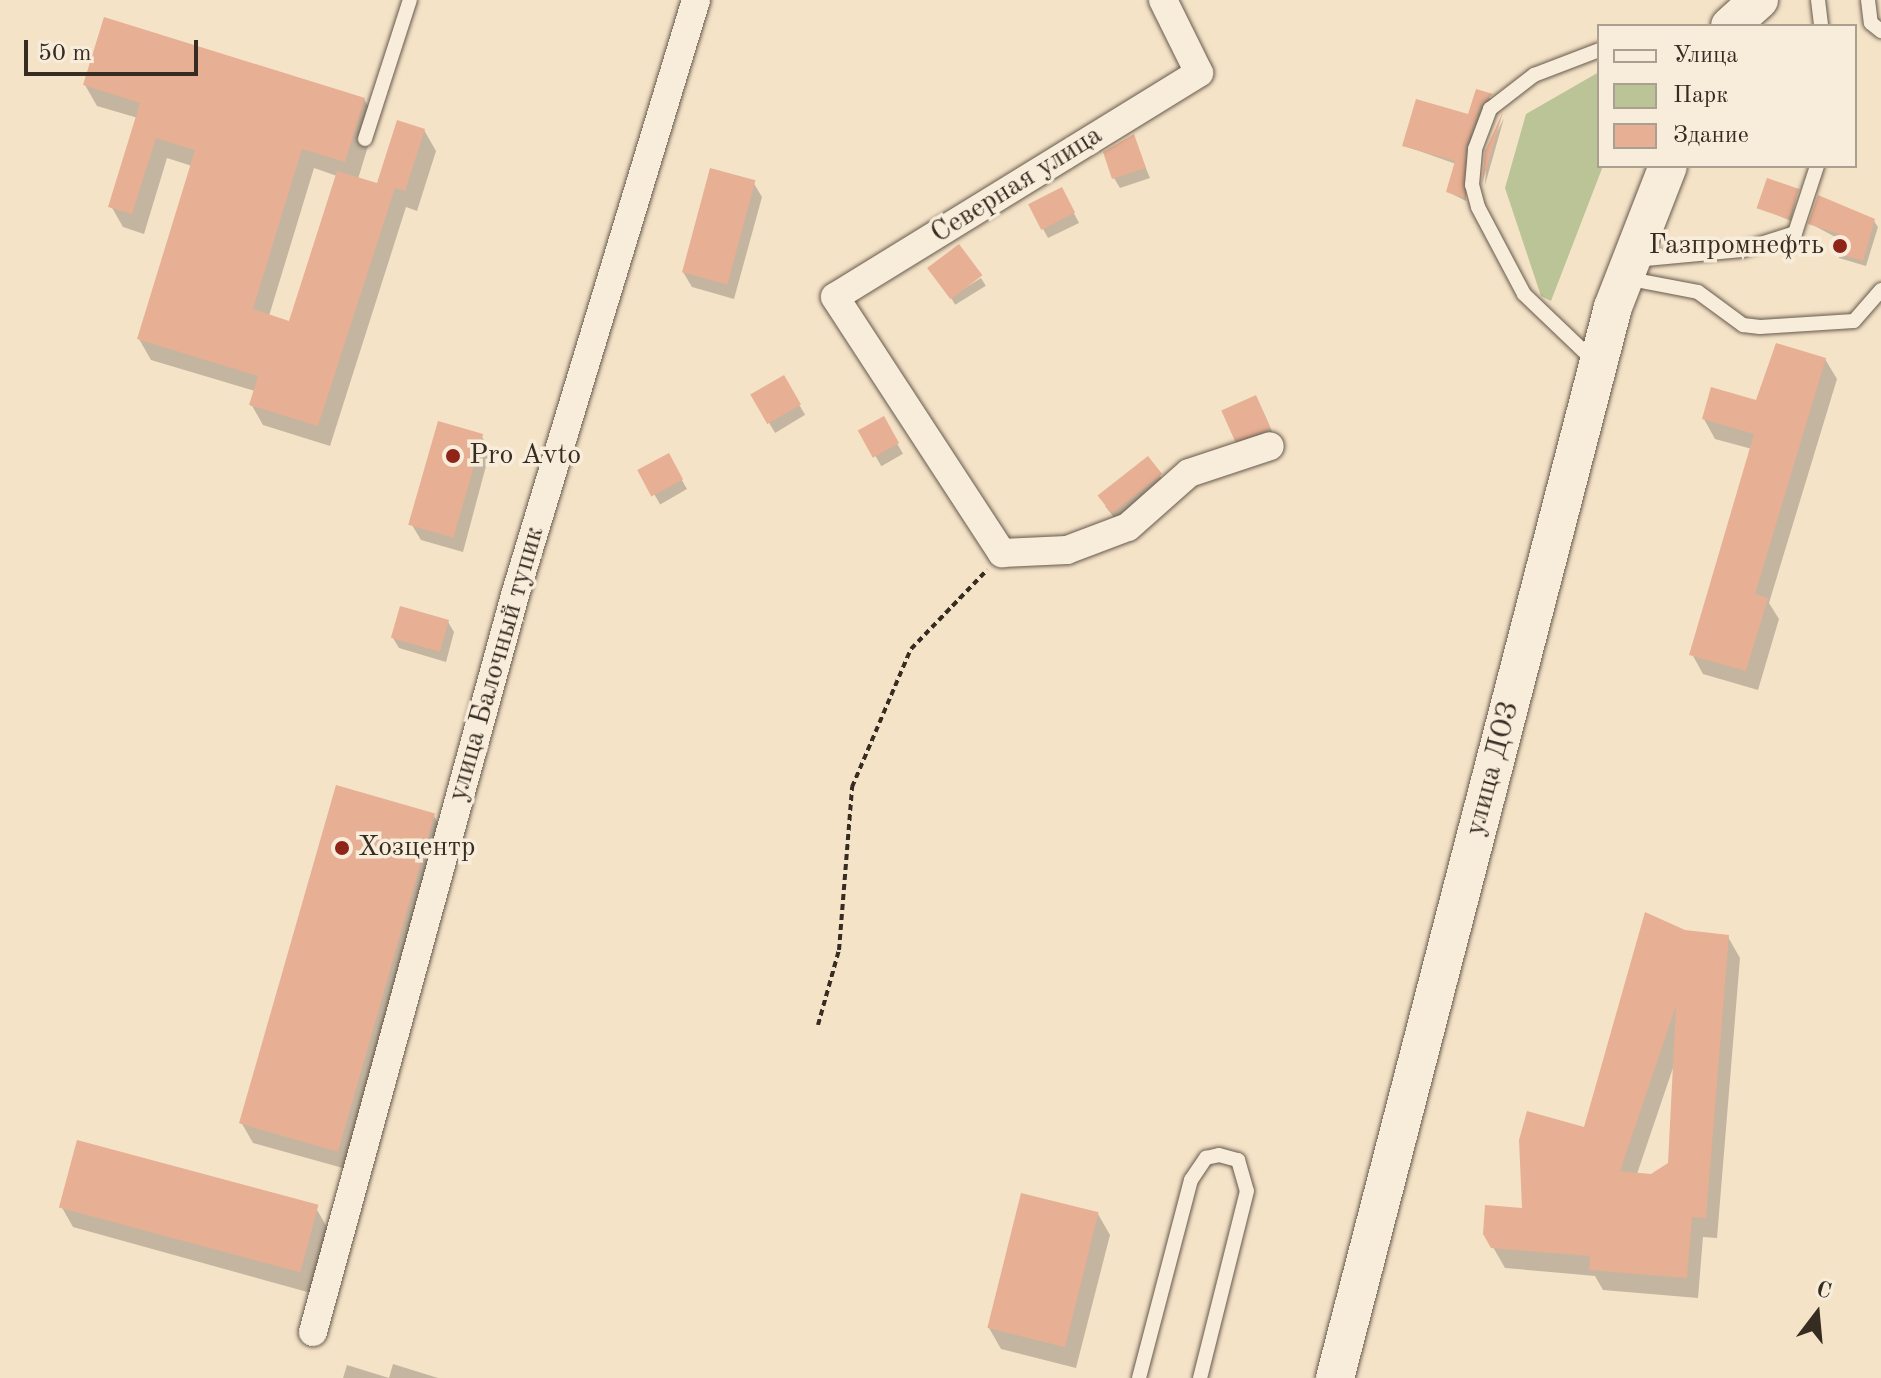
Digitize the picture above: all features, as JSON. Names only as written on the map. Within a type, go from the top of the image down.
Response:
[{"type":"main road","points":[[1719,0],[1720,24]]},
{"type":"main road","points":[[1732,24],[1759,0]]},
{"type":"main road","name":"улица ДОЗ","points":[[1335,1378],[1598,365],[1627,269],[1667,168]]},
{"type":"street","name":"улица Балочный тупик","points":[[313,1332],[515,595],[696,0]]},
{"type":"street","name":"Северная улица","points":[[1002,553],[835,297],[1199,73],[1163,0]]},
{"type":"street","points":[[1002,553],[1067,550],[1128,527],[1189,473],[1270,446]]},
{"type":"lane","points":[[365,139],[410,0]]},
{"type":"lane","points":[[1818,0],[1821,24]]},
{"type":"lane","points":[[1868,0],[1871,23],[1881,31]]},
{"type":"lane","points":[[1597,51],[1534,75],[1490,109],[1475,149],[1472,185],[1478,207],[1524,294],[1598,365]]},
{"type":"lane","points":[[1627,269],[1742,250],[1795,233],[1816,168]]},
{"type":"lane","points":[[1627,269],[1698,292],[1743,325],[1760,327],[1854,321],[1881,290]]},
{"type":"lane","points":[[1139,1378],[1191,1180],[1206,1158],[1219,1155],[1238,1160],[1247,1191],[1200,1378]]},
{"type":"path","points":[[818,1025],[839,950],[852,787],[911,649],[1002,553]]},
{"type":"green space","points":[[1597,73],[1597,168],[1602,168],[1551,301],[1541,296],[1505,188],[1526,114]]},
{"type":"building","points":[[104,17],[365,98],[345,162],[302,149],[253,309],[289,321],[337,171],[377,183],[397,120],[425,129],[405,191],[395,188],[318,426],[249,405],[258,376],[137,339],[195,150],[156,138],[132,214],[108,207],[140,103],[83,85]]},
{"type":"building","points":[[1476,89],[1493,94],[1481,105],[1466,146],[1465,198],[1446,192],[1455,161],[1402,146],[1416,99],[1468,114]]},
{"type":"building","points":[[1503,112],[1482,184],[1485,151]]},
{"type":"building","points":[[1134,134],[1146,168],[1112,179],[1103,152]]},
{"type":"building","points":[[710,168],[755,180],[727,284],[682,272]]},
{"type":"building","points":[[1767,178],[1799,189],[1789,219],[1757,208]]},
{"type":"building","points":[[1062,187],[1075,213],[1041,230],[1028,204]]},
{"type":"building","points":[[1818,195],[1875,219],[1863,261],[1833,252],[1839,234],[1808,224]]},
{"type":"building","points":[[959,244],[982,275],[951,299],[927,268]]},
{"type":"building","points":[[1776,343],[1826,358],[1755,594],[1768,598],[1746,671],[1689,655],[1754,434],[1702,419],[1711,387],[1756,400]]},
{"type":"building","points":[[784,375],[801,404],[767,424],[750,394]]},
{"type":"building","points":[[1256,395],[1271,428],[1236,443],[1221,410]]},
{"type":"building","points":[[884,416],[899,443],[873,458],[858,431]]},
{"type":"building","points":[[438,421],[483,434],[453,538],[408,525]]},
{"type":"building","points":[[669,453],[683,479],[651,496],[637,470]]},
{"type":"building","points":[[1148,456],[1162,474],[1112,514],[1098,495]]},
{"type":"building","points":[[400,606],[449,620],[440,652],[391,638]]},
{"type":"building","points":[[336,785],[435,813],[338,1152],[239,1123]]},
{"type":"building","points":[[1645,912],[1685,930],[1729,935],[1706,1218],[1692,1217],[1687,1278],[1589,1270],[1590,1256],[1491,1248],[1483,1234],[1485,1205],[1522,1208],[1519,1140],[1527,1111],[1584,1127]],"holes":[[[1676,1006],[1668,1163],[1651,1174],[1620,1171]]]},
{"type":"building","points":[[77,1140],[318,1205],[300,1272],[59,1208]]},
{"type":"building","points":[[1021,1193],[1099,1212],[1065,1347],[987,1328]]},
{"type":"place","name":"Газпромнефть","points":[[1840,246]]},
{"type":"place","name":"Pro Аvto","points":[[453,456]]},
{"type":"place","name":"Хозцентр","points":[[342,848]]}]
